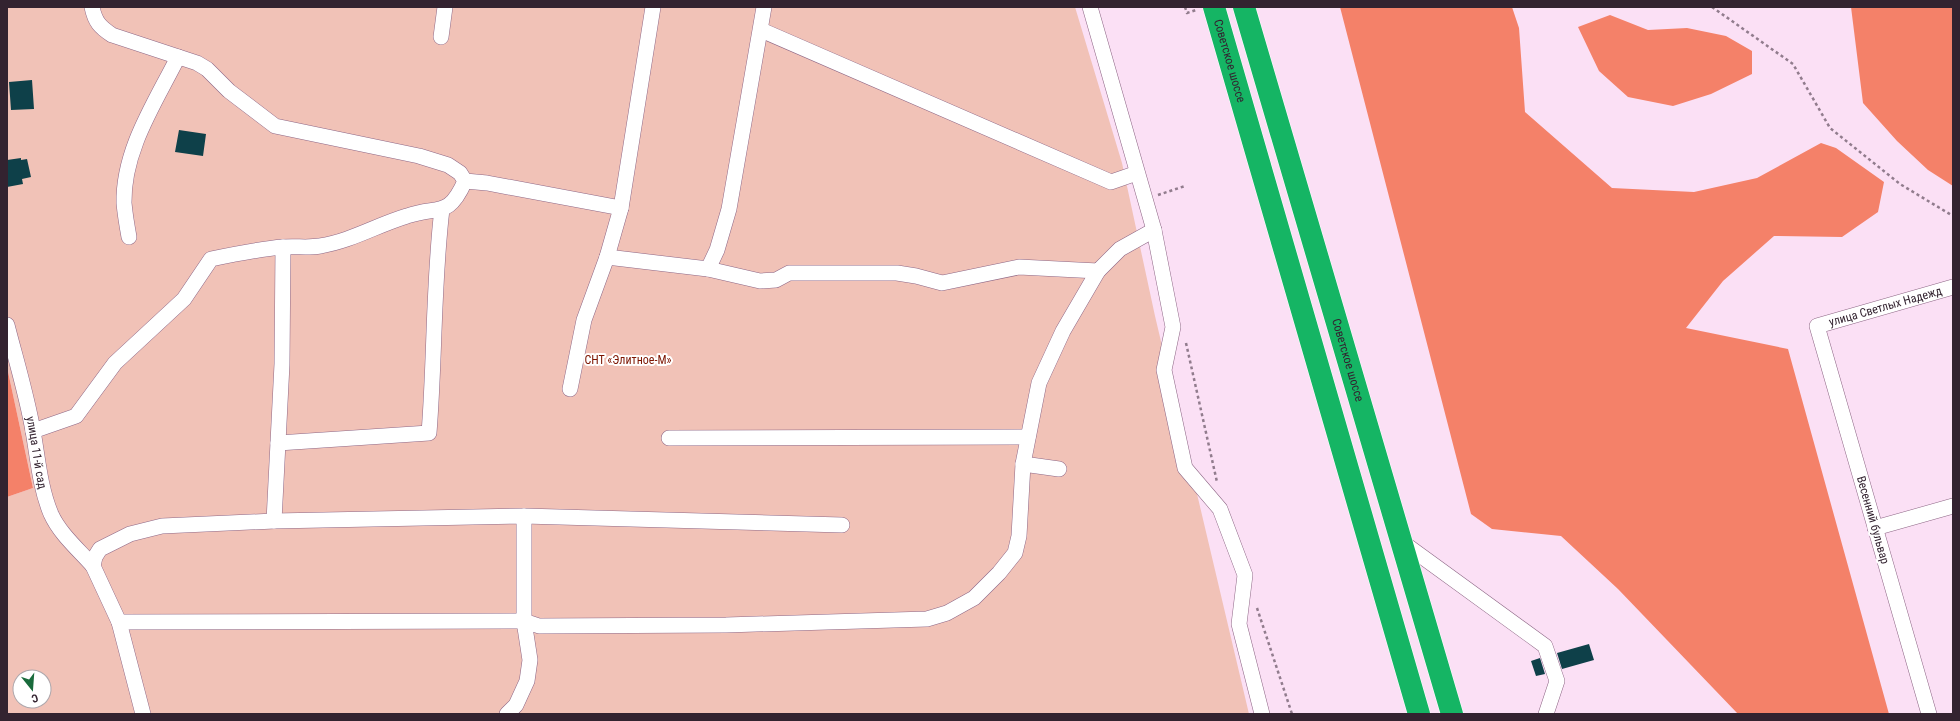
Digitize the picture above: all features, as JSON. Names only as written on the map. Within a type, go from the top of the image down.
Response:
[{"type":"highway","name":"Советское шоссе","points":[[1214,7],[1419,714]]},
{"type":"highway","name":"Советское шоссе","points":[[1244,7],[1452,714]]},
{"type":"street","points":[[92,7],[95,19],[100,28],[112,35],[197,63],[207,69],[229,91],[275,126],[419,156],[448,165],[460,173],[465,181]]},
{"type":"street","points":[[440,37],[445,7]]},
{"type":"street","points":[[570,389],[584,320],[607,257],[621,208],[653,7]]},
{"type":"street","points":[[708,269],[717,250],[729,209],[764,7]]},
{"type":"street","points":[[1090,7],[1154,230],[1173,326],[1164,370],[1185,468],[1220,509],[1245,575],[1239,624],[1262,714]]},
{"type":"street","points":[[761,30],[1111,182],[1137,173]]},
{"type":"street","points":[[129,237],[124,204],[126,182],[134,146],[178,57]]},
{"type":"street","points":[[465,181],[487,183],[621,208]]},
{"type":"street","points":[[33,431],[76,416],[115,363],[184,299],[211,259],[283,247],[319,246],[346,240],[407,215],[446,208],[458,197],[465,181]]},
{"type":"street","points":[[278,443],[429,433],[433,385],[437,247],[442,209]]},
{"type":"street","points":[[119,622],[524,621],[539,626],[726,624],[927,620],[947,613],[974,598],[1000,573],[1015,553],[1020,536],[1023,464],[1039,383],[1064,331],[1098,271],[1120,249],[1154,230]]},
{"type":"street","points":[[274,521],[282,364],[283,247]]},
{"type":"street","points":[[607,257],[708,269],[760,281],[776,280],[789,273],[897,273],[942,283],[1019,267],[1098,271]]},
{"type":"street","name":"улица Светлых Надежд","points":[[1817,326],[1953,287]]},
{"type":"street","name":"улица 11-й сад","points":[[7,325],[33,431],[39,473],[51,515],[64,535],[94,566]]},
{"type":"street","name":"Весенний бульвар","points":[[1817,326],[1929,714]]},
{"type":"street","points":[[669,438],[1028,437]]},
{"type":"street","points":[[1023,464],[1059,469]]},
{"type":"street","points":[[1875,528],[1953,506]]},
{"type":"street","points":[[507,714],[516,705],[527,681],[530,660],[524,621],[524,516]]},
{"type":"street","points":[[143,714],[119,622],[94,566],[95,557],[100,549],[130,534],[162,526],[274,521],[524,516],[842,525]]},
{"type":"street","points":[[1402,542],[1546,646],[1557,681],[1546,714]]},
{"type":"path","points":[[1185,7],[1187,13]]},
{"type":"path","points":[[1712,7],[1793,64],[1830,128],[1900,184],[1953,216]]},
{"type":"path","points":[[1160,194],[1185,186]]},
{"type":"path","points":[[1173,326],[1186,344],[1217,479],[1220,509]]},
{"type":"path","points":[[1255,604],[1292,714]]},
{"type":"green space","name":"СНТ «Элитное-М»","points":[[7,7],[1075,7],[1122,163],[1155,316],[1249,714],[7,714],[7,497],[33,488],[7,367]]},
{"type":"shaded area","points":[[1340,7],[1512,7],[1519,28],[1525,112],[1612,188],[1694,192],[1757,178],[1821,143],[1836,148],[1884,182],[1878,212],[1842,237],[1774,236],[1723,281],[1686,328],[1788,349],[1889,714],[1738,714],[1618,589],[1561,536],[1492,529],[1471,514]]},
{"type":"shaded area","points":[[1851,7],[1953,7],[1953,186],[1928,170],[1897,141],[1863,103]]},
{"type":"shaded area","points":[[1610,15],[1648,30],[1687,28],[1726,36],[1752,51],[1752,74],[1711,94],[1673,106],[1628,97],[1599,71],[1578,27]]},
{"type":"shaded area","points":[[7,367],[33,488],[7,497]]},
{"type":"building","points":[[32,80],[34,109],[11,110],[9,82]]},
{"type":"building","points":[[179,130],[206,134],[203,156],[175,152]]},
{"type":"building","points":[[21,158],[21,160],[27,159],[31,177],[22,179],[23,184],[7,187],[7,160]]},
{"type":"building","points":[[1589,644],[1594,660],[1562,669],[1557,653]]},
{"type":"building","points":[[1540,658],[1545,674],[1536,676],[1531,661]]}]
